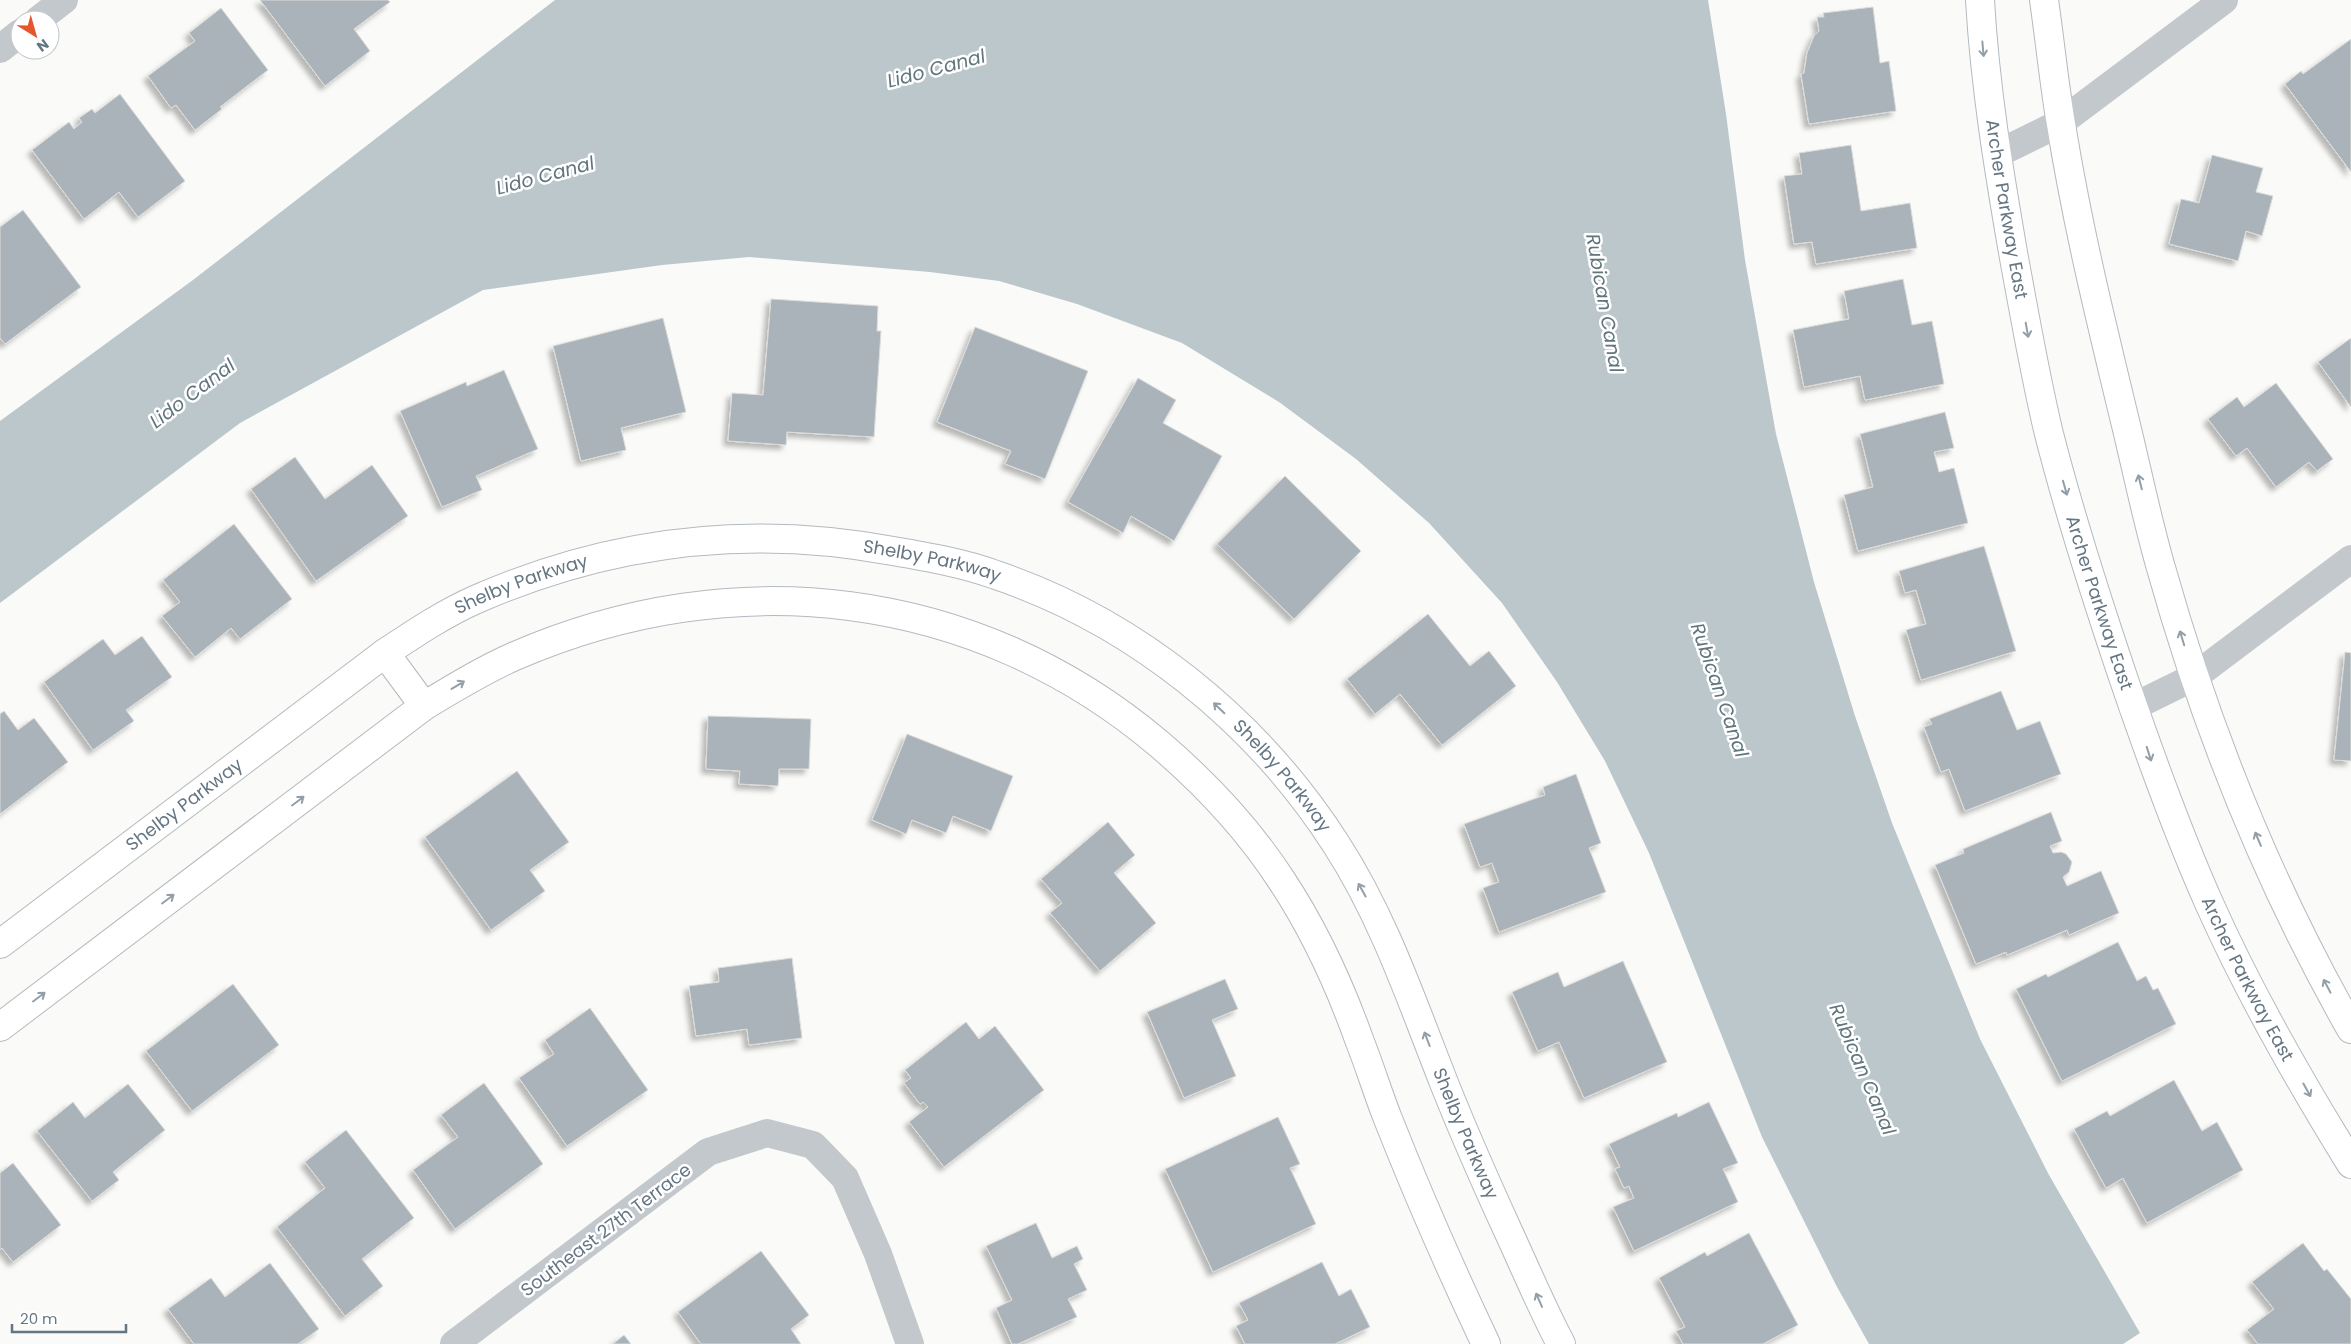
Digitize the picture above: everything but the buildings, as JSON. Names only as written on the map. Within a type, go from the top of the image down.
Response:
[{"type":"street","points":[[51,10],[64,0]]},
{"type":"street","name":"Archer Parkway East","points":[[1980,0],[1983,52],[1997,154],[2031,349],[2049,434],[2091,582],[2155,773],[2209,904],[2255,997],[2316,1108],[2351,1164]]},
{"type":"street","points":[[2044,0],[2060,123],[2088,267],[2161,567],[2194,677],[2236,786],[2281,894],[2328,988],[2351,1029]]},
{"type":"street","points":[[1997,154],[2060,123],[2224,0]]},
{"type":"street","name":"Shelby Parkway","points":[[0,944],[385,652],[430,624],[477,599],[570,565],[661,544],[756,537],[852,543],[948,561],[995,574],[1040,592],[1128,638],[1169,666],[1208,697],[1280,767],[1311,806],[1339,848],[1369,902],[1396,960],[1461,1127],[1561,1344]]},
{"type":"street","points":[[2133,707],[2194,677],[2351,559]]},
{"type":"street","points":[[0,1027],[424,706],[468,679],[515,656],[567,636],[620,621],[674,609],[729,603],[777,601],[825,603],[872,609],[920,619],[965,632],[1052,670],[1093,694],[1132,721],[1174,757],[1214,795],[1250,837],[1282,882],[1312,932],[1338,985],[1386,1115],[1438,1240],[1486,1344]]},
{"type":"street","points":[[385,652],[424,706]]},
{"type":"street","name":"Southeast 27th Terrace","points":[[454,1344],[708,1152],[767,1133],[813,1145],[845,1178],[878,1254],[910,1344]]},
{"type":"water","points":[[555,0],[1708,0],[1726,114],[1745,260],[1776,434],[1814,582],[1855,716],[1892,823],[1980,1039],[2049,1175],[2140,1333],[2123,1344],[1869,1344],[1836,1285],[1762,1137],[1649,853],[1605,761],[1557,682],[1502,603],[1429,523],[1356,459],[1279,402],[1182,343],[1077,304],[999,281],[930,272],[749,257],[662,265],[483,290],[240,423],[0,603],[0,421],[193,280]]},
{"type":"water label","name":"Lido Canal","points":[[936,68]]},
{"type":"water label","name":"Lido Canal","points":[[545,175]]},
{"type":"water label","name":"Rubican Canal","points":[[1605,303]]},
{"type":"water label","name":"Lido Canal","points":[[192,393]]},
{"type":"water label","name":"Rubican Canal","points":[[1720,690]]},
{"type":"water label","name":"Rubican Canal","points":[[1863,1069]]}]
